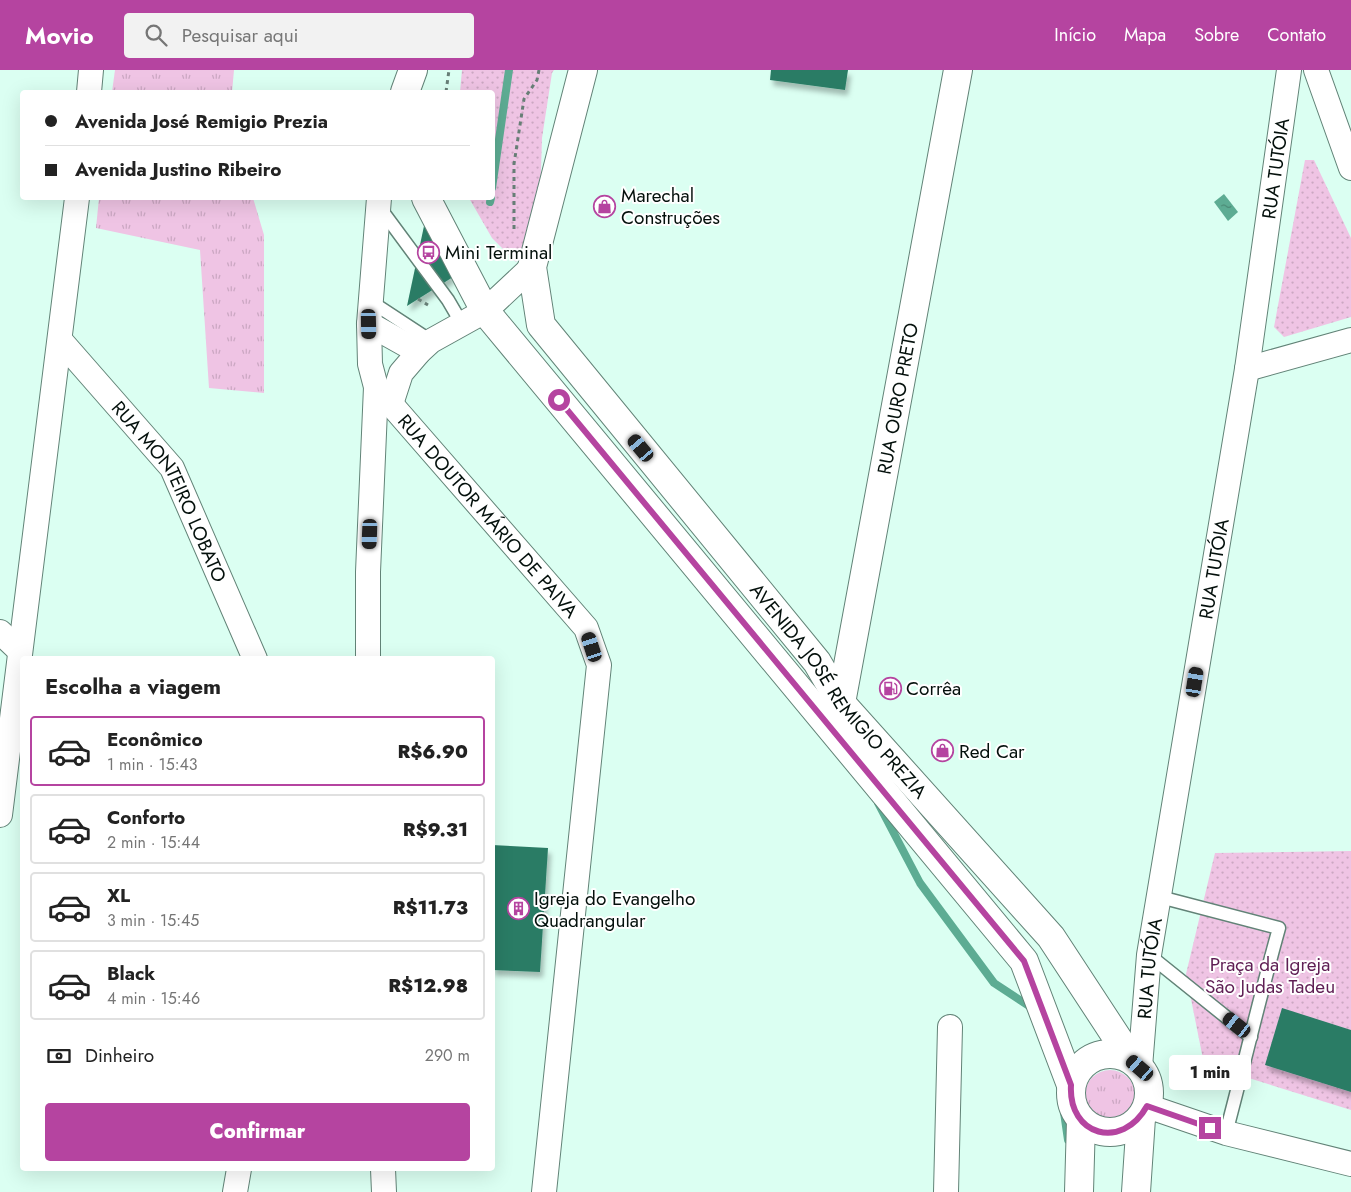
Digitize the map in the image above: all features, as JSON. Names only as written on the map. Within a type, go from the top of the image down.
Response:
[{"type":"main road","points":[[406,90],[413,70]]},
{"type":"main road","points":[[532,267],[583,70]]},
{"type":"main road","name":"RUA OURO PRETO","points":[[833,712],[958,70]]},
{"type":"main road","name":"AVENIDA JOSÉ REMIGIO PREZIA","points":[[427,200],[474,317],[833,712],[1051,937],[1135,1063]]},
{"type":"main road","name":"AVENIDA JOSÉ REMIGIO PREZIA","points":[[532,267],[541,325],[817,662],[833,712],[1024,961],[1071,1085]]},
{"type":"main road","points":[[1024,961],[1051,937]]},
{"type":"main road","points":[[1136,1192],[1144,1112],[1150,1093],[1147,1079],[1135,1063],[1119,1054],[1106,1053],[1094,1056],[1075,1073],[1071,1085],[1070,1098],[1074,1110],[1081,1121],[1092,1129],[1118,1132],[1130,1127],[1144,1112]]},
{"type":"main road","points":[[1079,1192],[1081,1121]]},
{"type":"street","points":[[89,90],[91,70]]},
{"type":"street","name":"RUA TUTÓIA","points":[[1135,1063],[1150,955],[1247,369],[1289,70]]},
{"type":"street","points":[[1316,70],[1351,168]]},
{"type":"street","points":[[0,815],[19,650],[77,200]]},
{"type":"street","points":[[368,656],[368,572],[376,386],[370,364],[370,312],[379,202]]},
{"type":"street","points":[[370,312],[425,346],[474,317],[532,267]]},
{"type":"street","name":"RUA MONTEIRO LOBATO","points":[[60,340],[172,468],[254,656]]},
{"type":"street","points":[[1247,369],[1351,340]]},
{"type":"street","name":"RUA DOUTOR MÁRIO DE PAIVA","points":[[425,346],[402,373],[391,404],[586,628],[599,665],[544,1192]]},
{"type":"street","points":[[376,386],[391,404]]},
{"type":"street","points":[[0,632],[19,650]]},
{"type":"street","points":[[946,1192],[950,1027]]},
{"type":"street","points":[[1144,1112],[1351,1164]]},
{"type":"street","points":[[235,1192],[238,1171]]},
{"type":"street","points":[[383,1171],[384,1192]]},
{"type":"lane","points":[[379,202],[448,300],[474,317]]},
{"type":"lane","points":[[1160,897],[1279,928],[1226,1133]]},
{"type":"lane","points":[[1150,955],[1251,1036]]},
{"type":"path","points":[[446,90],[449,70]]},
{"type":"path","points":[[513,234],[514,164],[524,99],[537,80],[539,70]]},
{"type":"green space","points":[[115,70],[234,70],[232,90],[112,90]]},
{"type":"green space","points":[[462,70],[554,70],[542,138],[539,231],[516,262],[492,238],[470,200],[495,200],[495,90],[460,90]]},
{"type":"green space","points":[[1305,160],[1314,160],[1351,238],[1351,317],[1284,337],[1274,327]]},
{"type":"green space","points":[[99,200],[254,200],[264,235],[264,393],[209,388],[200,250],[96,228]]},
{"type":"green space","name":"Praça da Igreja São Judas Tadeu","points":[[1351,851],[1351,1110],[1204,1064],[1186,974],[1215,853]]},
{"type":"green space","points":[[1105,1070],[1115,1070],[1128,1077],[1135,1090],[1135,1100],[1128,1113],[1115,1120],[1105,1120],[1096,1116],[1089,1109],[1085,1100],[1085,1090],[1089,1081],[1096,1074]]},
{"type":"water","points":[[1224,194],[1238,212],[1228,221],[1214,202]]},
{"type":"building","points":[[771,70],[848,70],[845,90],[770,80]]},
{"type":"building","name":"Mini Terminal","points":[[424,226],[453,277],[407,306]]},
{"type":"building","name":"Igreja do Evangelho Quadrangular","points":[[495,845],[548,848],[540,972],[495,970]]},
{"type":"building","points":[[1282,1008],[1351,1030],[1351,1092],[1265,1065]]},
{"type":"waterway","points":[[495,167],[509,70]]},
{"type":"waterway","points":[[878,803],[920,883],[994,983],[1032,1008]]},
{"type":"waterway","points":[[1060,1085],[1068,1140]]},
{"type":"place","name":"Marechal Construções","points":[[605,206]]},
{"type":"place","name":"Mini Terminal","points":[[429,252]]},
{"type":"place","name":"Corrêa","points":[[890,688]]},
{"type":"place","name":"Red Car","points":[[943,751]]},
{"type":"place","name":"Igreja do Evangelho Quadrangular","points":[[518,909]]},
{"type":"route","points":[[559,400],[1024,961],[1071,1085],[1070,1098],[1074,1110],[1081,1121],[1092,1129],[1118,1132],[1130,1127],[1141,1118],[1147,1106],[1210,1128]]}]
